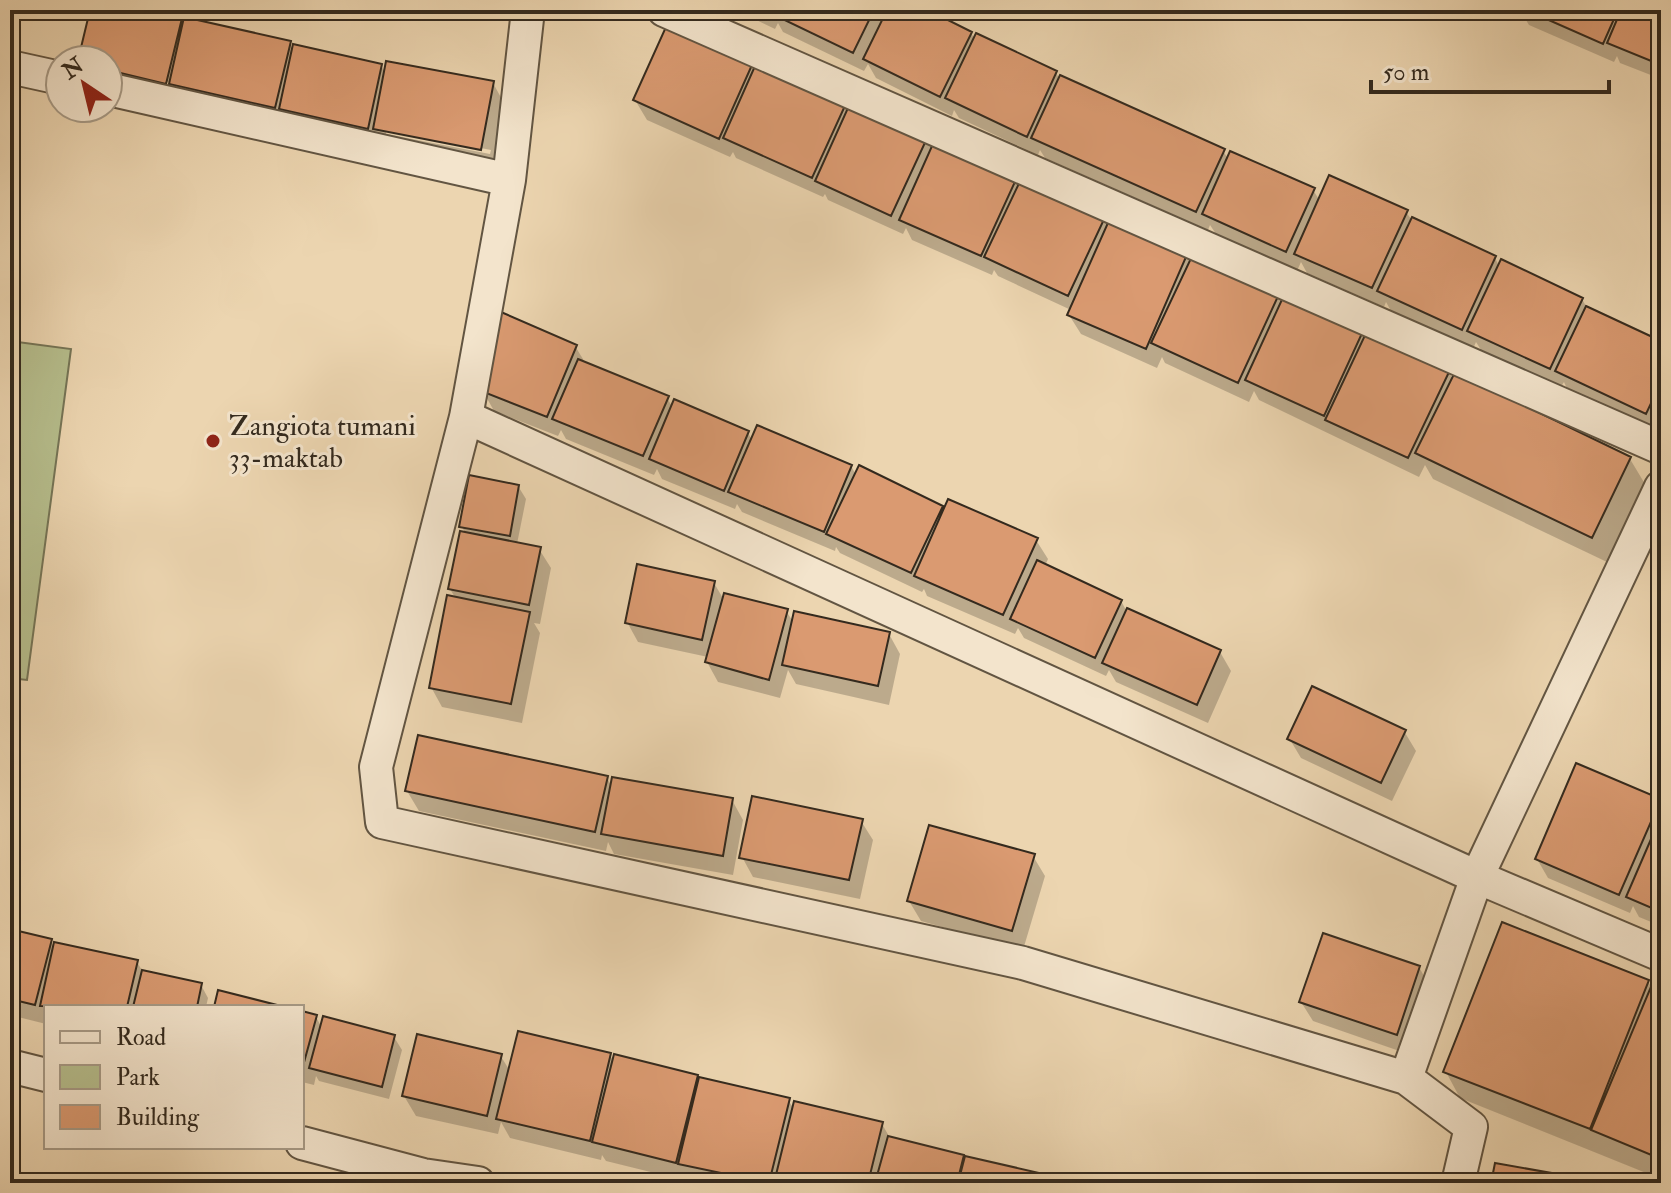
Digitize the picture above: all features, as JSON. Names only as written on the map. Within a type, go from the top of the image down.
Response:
[{"type":"street","points":[[528,10],[509,180],[466,417],[376,767],[382,822],[1023,963],[1406,1078],[1471,1127],[1458,1183]]},
{"type":"street","points":[[664,10],[1661,448]]},
{"type":"street","points":[[10,67],[44,74]]},
{"type":"street","points":[[124,93],[509,180]]},
{"type":"street","points":[[466,417],[1477,877],[1661,955]]},
{"type":"street","points":[[1406,1078],[1477,877],[1661,487]]},
{"type":"street","points":[[10,1066],[44,1074]]},
{"type":"street","points":[[304,1144],[423,1175],[478,1183]]},
{"type":"green space","points":[[10,341],[71,349],[27,680],[10,678]]},
{"type":"building","points":[[90,10],[184,10],[166,84],[124,74],[124,44],[82,44]]},
{"type":"building","points":[[771,10],[874,10],[853,53],[770,13]]},
{"type":"building","points":[[887,10],[928,10],[972,32],[940,97],[863,59]]},
{"type":"building","points":[[1526,10],[1618,10],[1603,44]]},
{"type":"building","points":[[1621,10],[1661,10],[1661,65],[1607,43]]},
{"type":"building","points":[[184,17],[291,41],[275,108],[169,84]]},
{"type":"building","points":[[670,18],[756,56],[719,139],[633,100]]},
{"type":"building","points":[[976,33],[1057,71],[1027,137],[945,98]]},
{"type":"building","points":[[293,44],[382,64],[368,129],[279,109]]},
{"type":"building","points":[[759,57],[849,97],[812,178],[723,138]]},
{"type":"building","points":[[386,61],[494,81],[481,150],[373,129]]},
{"type":"building","points":[[1060,75],[1225,149],[1196,212],[1031,138]]},
{"type":"building","points":[[852,99],[929,134],[891,216],[815,181]]},
{"type":"building","points":[[936,137],[1019,173],[981,256],[899,220]]},
{"type":"building","points":[[1230,151],[1315,188],[1286,252],[1202,214]]},
{"type":"building","points":[[1023,175],[1107,213],[1068,296],[984,257]]},
{"type":"building","points":[[1329,175],[1408,210],[1372,288],[1294,254]]},
{"type":"building","points":[[1111,216],[1189,250],[1146,349],[1067,315]]},
{"type":"building","points":[[1412,217],[1496,256],[1462,330],[1377,291]]},
{"type":"building","points":[[1194,252],[1280,292],[1238,383],[1151,343]]},
{"type":"building","points":[[1501,259],[1583,298],[1550,369],[1467,331]]},
{"type":"building","points":[[1285,293],[1364,329],[1324,416],[1245,380]]},
{"type":"building","points":[[1586,306],[1661,341],[1661,382],[1646,414],[1555,371]]},
{"type":"building","points":[[501,312],[577,345],[547,417],[481,391]]},
{"type":"building","points":[[1367,331],[1450,370],[1408,458],[1325,420]]},
{"type":"building","points":[[578,359],[669,396],[643,456],[552,419]]},
{"type":"building","points":[[1455,372],[1631,457],[1592,538],[1415,453]]},
{"type":"building","points":[[674,399],[749,431],[724,491],[649,459]]},
{"type":"building","points":[[757,425],[852,465],[824,532],[728,492]]},
{"type":"building","points":[[859,465],[943,506],[911,573],[826,534]]},
{"type":"building","points":[[469,475],[519,485],[510,536],[459,527]]},
{"type":"building","points":[[948,499],[1038,538],[1003,615],[914,576]]},
{"type":"building","points":[[460,531],[541,547],[529,605],[448,589]]},
{"type":"building","points":[[1037,560],[1122,600],[1095,658],[1010,619]]},
{"type":"building","points":[[637,564],[715,581],[702,640],[625,623]]},
{"type":"building","points":[[724,593],[788,609],[769,680],[705,662]]},
{"type":"building","points":[[447,595],[530,612],[511,704],[429,688]]},
{"type":"building","points":[[1127,608],[1221,650],[1197,705],[1102,663]]},
{"type":"building","points":[[794,611],[890,632],[878,686],[782,665]]},
{"type":"building","points":[[1312,686],[1406,730],[1381,783],[1287,739]]},
{"type":"building","points":[[418,735],[608,776],[595,832],[405,791]]},
{"type":"building","points":[[1576,763],[1661,799],[1619,895],[1535,859]]},
{"type":"building","points":[[612,777],[733,798],[723,856],[601,834]]},
{"type":"building","points":[[752,796],[863,819],[849,880],[739,858]]},
{"type":"building","points":[[1661,816],[1661,912],[1626,897]]},
{"type":"building","points":[[929,825],[1035,854],[1012,931],[907,901]]},
{"type":"building","points":[[1502,922],[1649,980],[1590,1129],[1443,1072]]},
{"type":"building","points":[[10,929],[52,939],[35,1005],[10,999]]},
{"type":"building","points":[[1323,933],[1420,966],[1397,1035],[1299,1002]]},
{"type":"building","points":[[54,942],[138,960],[127,1005],[40,1006]]},
{"type":"building","points":[[142,970],[202,983],[197,1005],[133,1005]]},
{"type":"building","points":[[1653,982],[1661,985],[1661,1159],[1591,1130]]},
{"type":"building","points":[[218,990],[277,1005],[214,1005]]},
{"type":"building","points":[[304,1012],[317,1015],[304,1062]]},
{"type":"building","points":[[323,1016],[395,1035],[382,1087],[309,1068]]},
{"type":"building","points":[[518,1031],[611,1053],[590,1141],[496,1119]]},
{"type":"building","points":[[417,1034],[502,1054],[487,1116],[402,1096]]},
{"type":"building","points":[[614,1054],[698,1075],[676,1163],[592,1142]]},
{"type":"building","points":[[699,1077],[790,1098],[769,1183],[678,1164]]},
{"type":"building","points":[[794,1101],[883,1122],[868,1183],[774,1183]]},
{"type":"building","points":[[888,1136],[964,1155],[957,1183],[875,1183]]},
{"type":"building","points":[[965,1156],[1061,1178],[1060,1183],[958,1183]]},
{"type":"building","points":[[1495,1163],[1608,1183],[1491,1183]]},
{"type":"place","name":"Zangiota tumani 33-maktab","points":[[213,441]]}]
